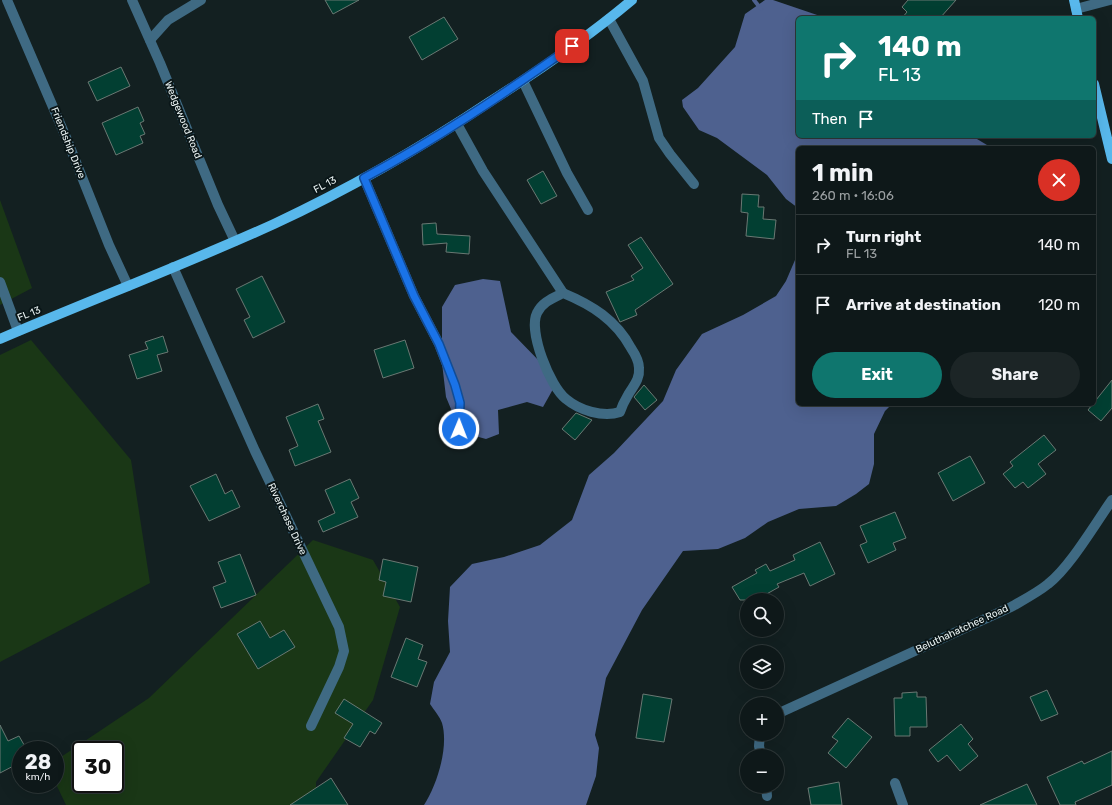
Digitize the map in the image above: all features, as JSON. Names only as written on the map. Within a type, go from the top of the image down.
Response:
[{"type":"main road","name":"FL 13","points":[[0,339],[235,240],[311,206],[364,178],[457,124],[523,81],[609,19],[632,0]]},
{"type":"main road","points":[[1096,92],[1112,159]]},
{"type":"street","name":"Friendship Drive","points":[[7,0],[68,142],[109,245],[128,286]]},
{"type":"street","name":"Wedgewood Road","points":[[132,0],[218,205],[235,240]]},
{"type":"street","points":[[150,40],[168,20],[201,0]]},
{"type":"street","points":[[1076,9],[1110,0]]},
{"type":"street","points":[[609,19],[642,81],[659,138],[694,184]]},
{"type":"street","points":[[523,81],[567,173],[588,210]]},
{"type":"street","points":[[457,124],[482,171],[563,293],[582,301],[612,322],[626,337],[636,356],[640,368],[636,385],[628,395],[620,412],[612,415],[595,413],[576,406],[564,398],[555,386],[545,365],[534,331],[536,314],[544,303],[563,293]]},
{"type":"street","points":[[364,178],[414,296],[439,344],[455,385],[460,403],[459,443]]},
{"type":"street","name":"Riverchase Drive","points":[[173,267],[195,313],[255,451],[339,627],[344,651],[339,667],[311,726]]},
{"type":"street","points":[[0,282],[18,331]]},
{"type":"street","name":"Beluthahatchee Road","points":[[784,711],[1011,607],[1049,584],[1062,570],[1112,500]]},
{"type":"street","points":[[895,783],[903,805]]},
{"type":"green space","points":[[0,200],[32,288],[0,305]]},
{"type":"green space","points":[[31,340],[131,460],[150,583],[0,662],[0,355]]},
{"type":"green space","points":[[313,540],[373,560],[400,607],[373,700],[316,782],[316,805],[66,805],[60,793],[64,793],[64,755],[72,750],[72,793],[124,793],[124,741],[85,741],[149,698]]},
{"type":"water","points":[[765,0],[773,0],[820,16],[796,16],[796,138],[975,138],[989,146],[796,146],[796,206],[786,199],[767,175],[717,138],[699,130],[683,107],[682,100],[698,88],[735,47],[745,14]]},
{"type":"water","points":[[796,258],[796,406],[890,406],[885,411],[874,434],[874,464],[869,484],[836,506],[799,509],[768,522],[745,538],[718,549],[683,551],[642,610],[606,678],[595,735],[599,748],[596,776],[586,805],[424,805],[437,777],[443,754],[444,733],[442,723],[430,704],[434,682],[450,652],[448,621],[450,587],[472,564],[504,557],[540,545],[572,520],[589,475],[614,453],[663,401],[676,370],[702,334],[743,315],[776,296],[786,281]]},
{"type":"water","points":[[483,279],[500,281],[511,332],[544,366],[557,382],[543,407],[527,402],[498,410],[499,434],[486,439],[475,436],[456,421],[446,397],[442,363],[442,307],[455,285]]},
{"type":"building","points":[[325,0],[359,0],[333,14]]},
{"type":"building","points":[[908,0],[956,0],[942,16],[904,16],[907,12],[902,7]]},
{"type":"building","points":[[444,17],[458,39],[422,60],[409,37]]},
{"type":"building","points":[[121,67],[130,86],[97,101],[88,82]]},
{"type":"building","points":[[138,107],[144,121],[140,123],[145,134],[140,136],[143,143],[116,155],[102,123]]},
{"type":"building","points":[[543,171],[557,196],[541,204],[527,180]]},
{"type":"building","points":[[742,194],[759,195],[758,207],[764,207],[763,219],[776,220],[774,239],[746,236],[748,213],[741,212]]},
{"type":"building","points":[[436,223],[437,234],[470,236],[469,254],[446,252],[447,243],[423,245],[422,224]]},
{"type":"building","points":[[641,237],[673,284],[635,310],[637,315],[620,322],[606,292],[634,280],[631,276],[643,268],[628,245]]},
{"type":"building","points":[[262,276],[285,322],[253,338],[244,320],[250,317],[236,289]]},
{"type":"building","points":[[163,336],[168,352],[157,355],[162,371],[137,379],[129,355],[148,349],[145,342]]},
{"type":"building","points":[[405,340],[414,368],[383,378],[374,350]]},
{"type":"building","points":[[1112,380],[1112,408],[1101,421],[1088,410],[1091,406],[1096,406],[1096,400]]},
{"type":"building","points":[[644,385],[657,400],[645,410],[634,397]]},
{"type":"building","points":[[318,404],[324,419],[318,421],[331,452],[295,466],[289,450],[298,446],[286,417]]},
{"type":"building","points":[[576,413],[592,420],[575,440],[562,429]]},
{"type":"building","points":[[1044,435],[1056,450],[1038,464],[1046,474],[1028,488],[1023,482],[1015,488],[1003,474],[1013,466],[1010,462]]},
{"type":"building","points":[[970,456],[985,483],[953,501],[938,473]]},
{"type":"building","points":[[216,474],[225,494],[232,490],[240,507],[209,521],[190,486]]},
{"type":"building","points":[[350,479],[359,498],[351,502],[358,517],[323,532],[318,521],[335,513],[325,490]]},
{"type":"building","points":[[895,512],[906,538],[893,543],[896,550],[868,563],[860,545],[867,542],[860,526]]},
{"type":"building","points":[[820,542],[835,574],[810,586],[804,573],[777,584],[779,587],[768,593],[740,593],[740,600],[732,587],[757,573],[755,570],[766,564],[770,571],[795,560],[793,555]]},
{"type":"building","points":[[240,554],[256,595],[221,608],[213,587],[226,582],[218,562]]},
{"type":"building","points":[[383,559],[418,567],[411,602],[383,596],[386,582],[379,580]]},
{"type":"building","points":[[260,621],[270,638],[284,630],[295,647],[258,669],[237,634]]},
{"type":"building","points":[[406,638],[423,645],[418,659],[427,662],[417,687],[391,677]]},
{"type":"building","points":[[1047,690],[1058,714],[1041,721],[1030,697]]},
{"type":"building","points":[[917,692],[917,697],[926,697],[927,727],[910,727],[910,736],[895,736],[894,698],[902,698],[902,693]]},
{"type":"building","points":[[643,694],[672,699],[664,742],[636,738]]},
{"type":"building","points":[[344,699],[382,723],[375,734],[370,731],[360,747],[344,738],[353,724],[335,713]]},
{"type":"building","points":[[848,718],[872,737],[846,768],[828,753],[838,741],[832,737]]},
{"type":"building","points":[[961,724],[973,739],[968,744],[978,756],[960,771],[947,755],[938,762],[929,750]]},
{"type":"building","points":[[0,725],[8,741],[19,736],[22,741],[12,741],[12,767],[0,773]]},
{"type":"building","points":[[1112,751],[1112,785],[1075,802],[1076,805],[1060,805],[1047,777],[1082,761],[1084,764]]},
{"type":"building","points":[[331,778],[348,805],[290,805]]},
{"type":"building","points":[[839,782],[842,805],[811,805],[808,788]]},
{"type":"building","points":[[1027,784],[1037,805],[980,805]]},
{"type":"waterway","points":[[754,0],[761,9]]},
{"type":"route","points":[[459,429],[460,403],[455,385],[439,344],[414,296],[364,178],[457,124],[523,81],[572,46]]}]
